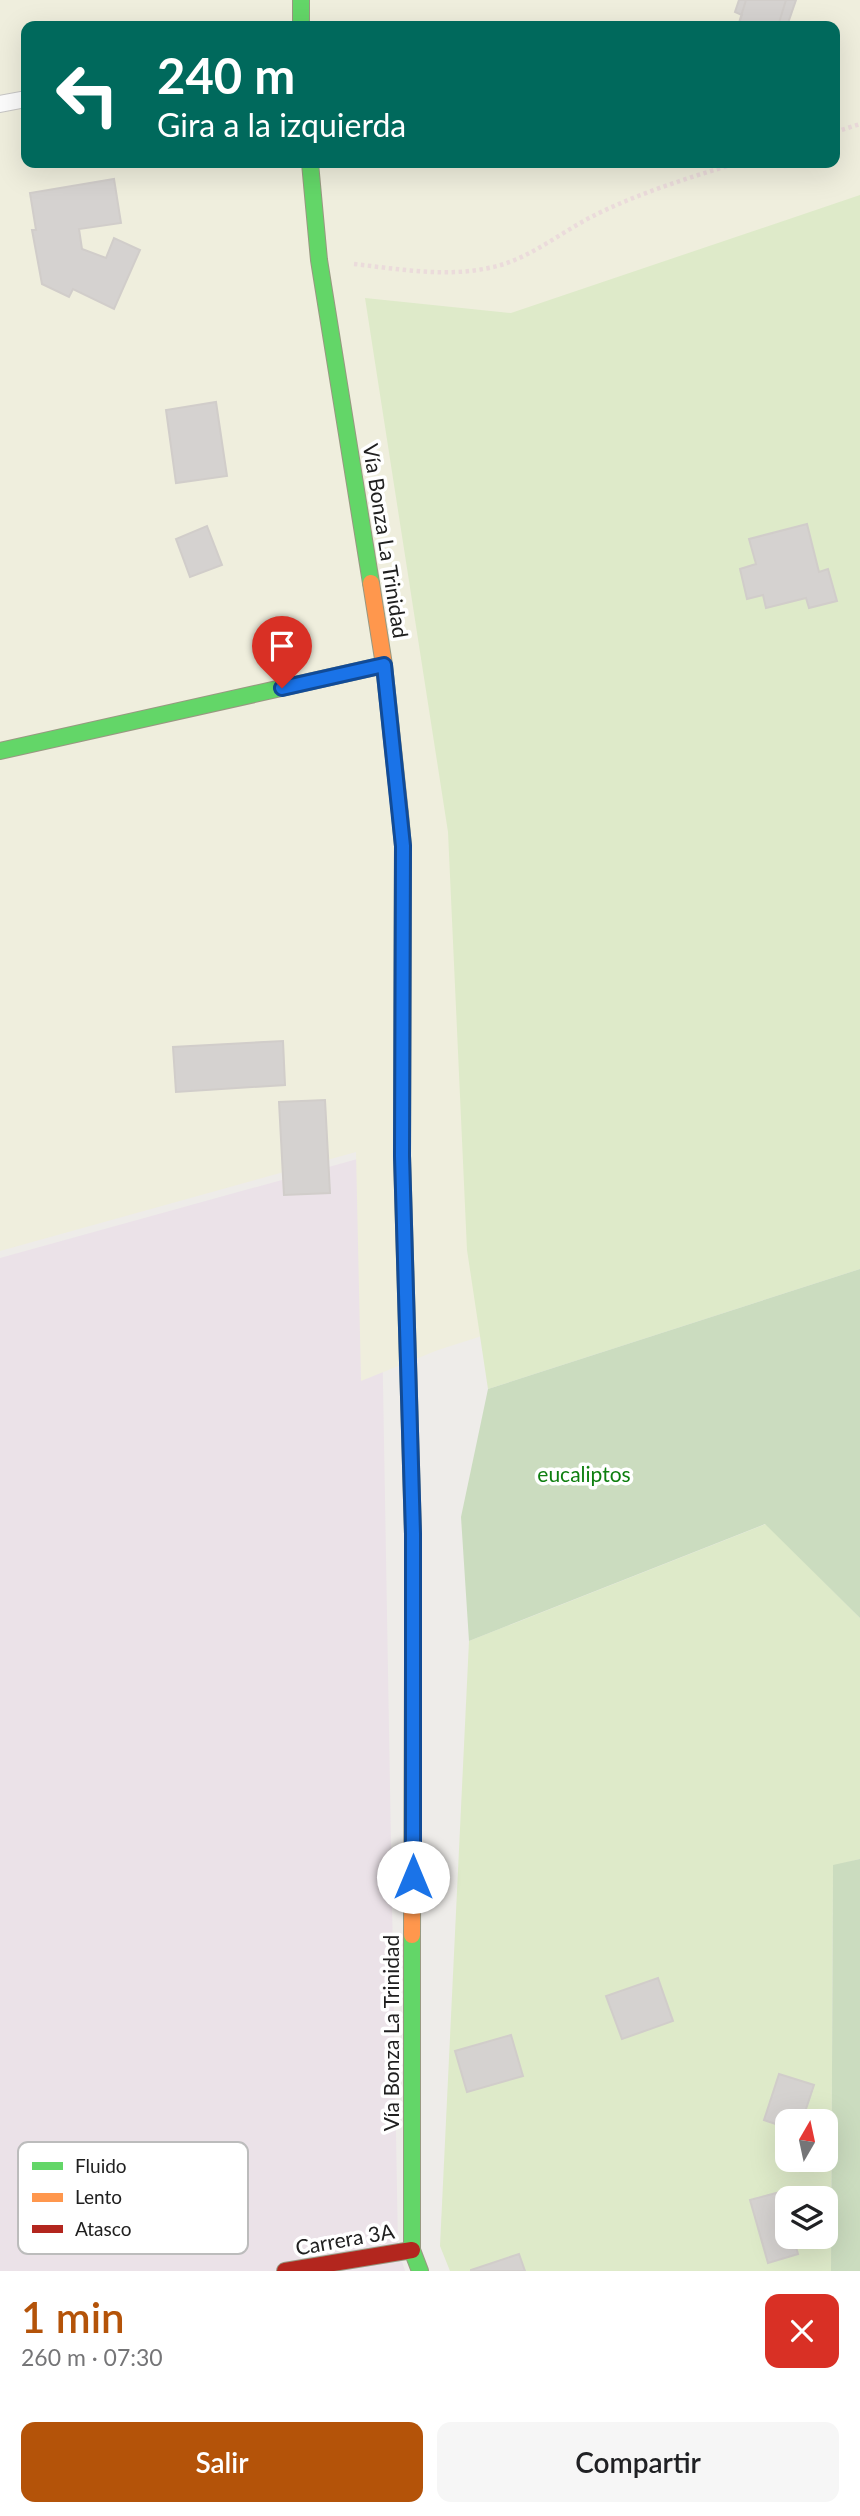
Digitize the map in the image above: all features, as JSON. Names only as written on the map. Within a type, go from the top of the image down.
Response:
[{"type":"street","points":[[301,21],[302,0]]},
{"type":"street","name":"Vía Bonza La Trinidad","points":[[310,168],[319,260],[384,665],[403,846],[402,1156],[413,1534],[412,2250],[420,2271]]},
{"type":"street","points":[[0,751],[384,665]]},
{"type":"street","name":"Carrera 3A","points":[[285,2271],[412,2250]]},
{"type":"lane","points":[[0,104],[21,100]]},
{"type":"path","points":[[840,130],[860,124]]},
{"type":"path","points":[[319,260],[456,272],[491,268],[517,260],[552,238],[643,192],[721,168]]},
{"type":"shaded area","points":[[379,1153],[398,2248],[405,2271],[0,2271],[0,1258]]},
{"type":"green space","points":[[0,0],[860,0],[860,1215],[438,1350],[361,1381],[356,1152],[0,1251]]},
{"type":"green space","points":[[860,195],[860,1269],[488,1389],[467,1250],[448,832],[365,298],[511,313]]},
{"type":"green space","name":"eucaliptos","points":[[860,1269],[860,1618],[765,1524],[469,1641],[461,1517],[488,1389]]},
{"type":"green space","points":[[766,1524],[860,1618],[860,1859],[833,1866],[832,2109],[775,2109],[775,2172],[831,2172],[831,2186],[775,2186],[775,2249],[831,2249],[831,2271],[450,2271],[440,2246],[469,1641]]},
{"type":"green space","points":[[860,1859],[860,2271],[831,2271],[831,2249],[838,2249],[838,2186],[831,2186],[831,2172],[838,2172],[838,2109],[832,2109],[833,1865]]},
{"type":"building","points":[[739,0],[796,0],[789,21],[740,21],[742,15],[735,12]]},
{"type":"building","points":[[746,0],[786,0],[780,21],[740,21]]},
{"type":"building","points":[[114,179],[121,223],[79,229],[82,249],[106,258],[114,238],[140,250],[114,309],[73,289],[69,297],[42,284],[32,230],[36,230],[30,193]]},
{"type":"building","points":[[216,402],[227,476],[176,483],[166,410]]},
{"type":"building","points":[[807,524],[819,572],[828,569],[837,601],[809,608],[806,598],[766,608],[763,595],[747,599],[740,569],[756,564],[749,539]]},
{"type":"building","points":[[207,526],[222,565],[190,577],[176,539]]},
{"type":"building","points":[[283,1041],[285,1085],[176,1092],[173,1047]]},
{"type":"building","points":[[325,1100],[330,1193],[284,1195],[279,1102]]},
{"type":"building","points":[[658,1978],[673,2021],[622,2039],[606,1996]]},
{"type":"building","points":[[511,2035],[523,2076],[467,2092],[455,2051]]},
{"type":"building","points":[[779,2074],[814,2085],[806,2109],[775,2109],[775,2124],[764,2120]]},
{"type":"building","points":[[775,2193],[775,2249],[797,2249],[798,2254],[768,2263],[750,2200]]},
{"type":"building","points":[[519,2254],[525,2271],[471,2271],[471,2270]]},
{"type":"traffic: fast","points":[[301,0],[301,21]]},
{"type":"traffic: fast","points":[[310,168],[319,260],[371,583]]},
{"type":"traffic: fast","points":[[0,751],[384,665]]},
{"type":"traffic: fast","points":[[400,814],[403,846],[402,1155],[413,1534],[413,1663]]},
{"type":"traffic: fast","points":[[412,1935],[412,2250],[420,2271]]},
{"type":"traffic: slow","points":[[371,583],[384,665],[400,814]]},
{"type":"traffic: slow","points":[[412,1935],[413,1663]]},
{"type":"traffic: jam","points":[[285,2271],[412,2250]]},
{"type":"route","points":[[282,688],[384,665],[403,846],[402,1156],[413,1534],[413,1877]]}]
